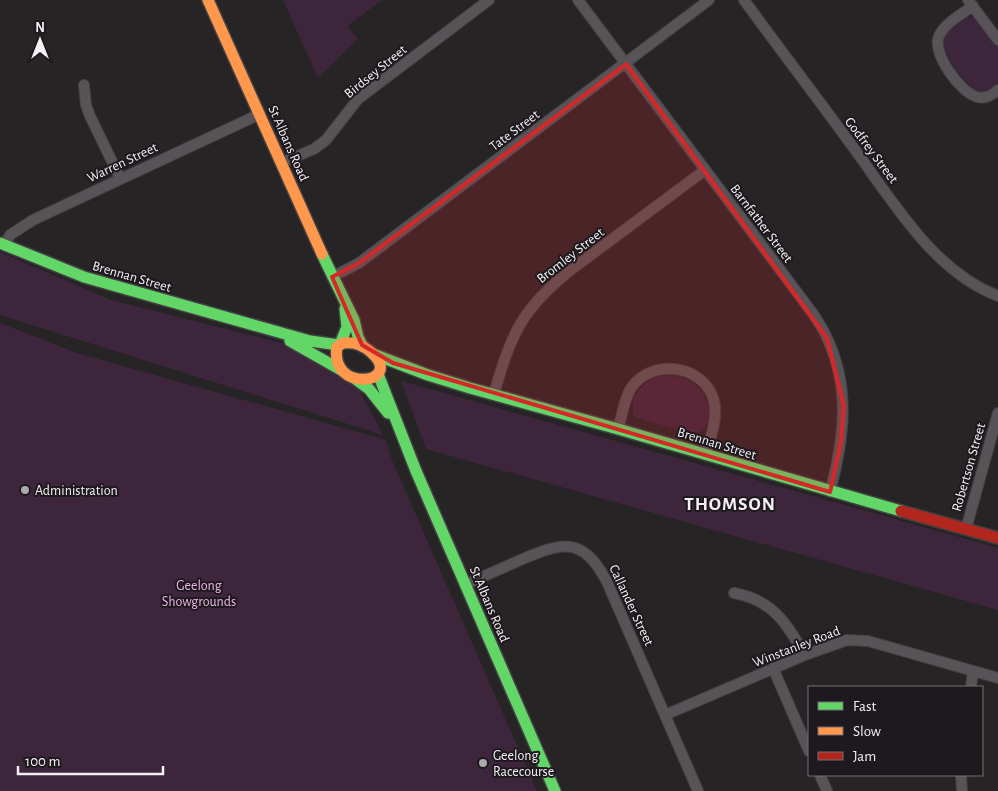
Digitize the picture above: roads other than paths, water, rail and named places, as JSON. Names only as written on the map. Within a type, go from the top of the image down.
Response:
[{"type":"main road","name":"St Albans Road","points":[[208,0],[332,277],[354,320],[358,339],[362,345]]},
{"type":"main road","name":"Brennan Street","points":[[2,245],[84,278],[310,341],[340,344]]},
{"type":"main road","name":"St Albans Road","points":[[340,344],[346,332],[347,324],[342,298]]},
{"type":"main road","name":"Brennan Street","points":[[260,327],[297,344],[348,374]]},
{"type":"main road","points":[[340,344],[362,345],[373,354],[379,363],[380,369],[378,374],[368,380],[348,374],[338,367],[336,351],[340,344]]},
{"type":"main road","name":"Brennan Street","points":[[373,354],[428,375],[830,492],[998,538]]},
{"type":"main road","name":"Brennan Street","points":[[378,374],[413,373],[428,375]]},
{"type":"main road","name":"St Albans Road","points":[[348,374],[369,390],[398,428]]},
{"type":"main road","name":"St Albans Road","points":[[378,374],[398,428],[555,791]]},
{"type":"street","name":"Birdsey Street","points":[[281,163],[314,149],[326,140],[358,99],[489,0]]},
{"type":"street","name":"Barnfather Street","points":[[578,0],[814,315],[827,338],[837,364],[844,406],[841,443],[830,492]]},
{"type":"street","name":"Tate Street","points":[[332,277],[358,263],[709,0]]},
{"type":"street","name":"Godfrey Street","points":[[750,2],[914,230],[950,268],[983,290],[998,296]]},
{"type":"street","points":[[998,40],[971,3],[944,28],[936,43],[940,56],[956,79],[970,94],[979,98],[985,98],[998,90]]},
{"type":"street","points":[[84,85],[86,105],[90,116],[120,178]]},
{"type":"street","name":"Warren Street","points":[[2,245],[10,235],[28,222],[260,114]]},
{"type":"street","name":"Bromley Street","points":[[494,394],[505,355],[513,336],[536,300],[572,269],[705,170]]},
{"type":"street","points":[[618,429],[625,402],[638,380],[647,373],[678,368],[696,376],[712,395],[715,415],[714,424],[705,455]]},
{"type":"street","name":"Robertson Street","points":[[966,529],[998,413]]},
{"type":"street","name":"Callander Street","points":[[465,585],[553,547],[572,547],[591,557],[599,565],[608,582],[698,791]]},
{"type":"street","points":[[734,593],[754,598],[778,614],[786,623],[805,655]]},
{"type":"street","name":"Winstanley Road","points":[[665,714],[773,668],[847,640],[868,641],[998,678]]},
{"type":"street","points":[[773,668],[808,749]]},
{"type":"street","points":[[971,686],[973,671]]},
{"type":"street","points":[[820,776],[827,791]]},
{"type":"street","points":[[961,776],[962,791]]},
{"type":"place","name":"Administration","points":[[25,490]]},
{"type":"place","name":"Geelong Racecourse","points":[[483,763]]},
{"type":"district","name":"THOMSON","points":[[730,503]]},
{"type":"park label","name":"Geelong Showgrounds","points":[[199,594]]}]
